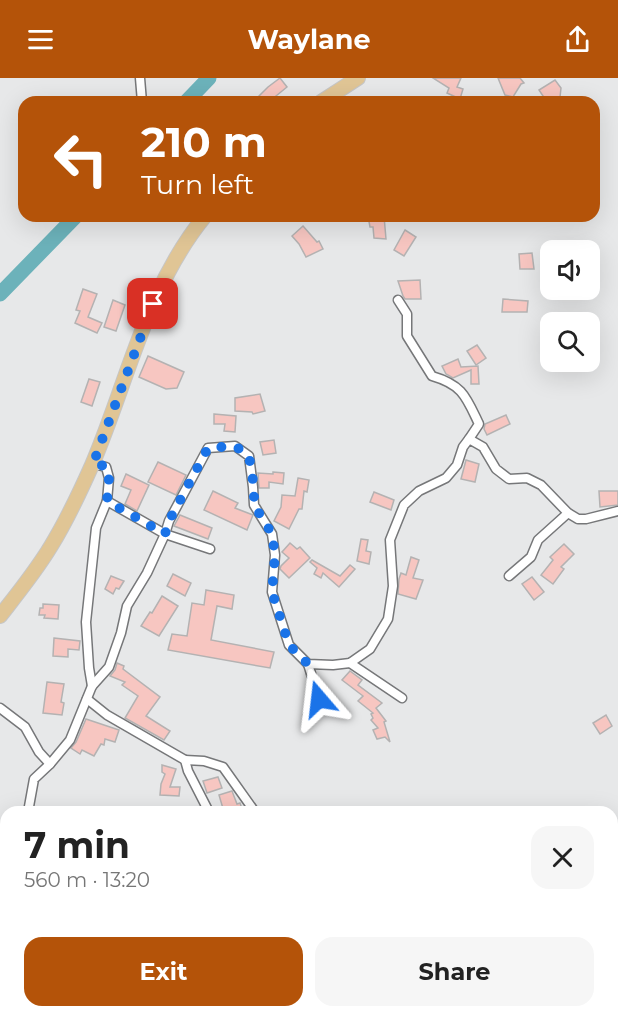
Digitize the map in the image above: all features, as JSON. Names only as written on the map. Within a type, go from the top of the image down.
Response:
[{"type":"main road","points":[[330,96],[358,78]]},
{"type":"main road","points":[[0,616],[51,547],[74,504],[93,464],[153,304],[173,262],[199,222]]},
{"type":"street","points":[[140,78],[142,96]]},
{"type":"street","points":[[308,664],[350,663],[370,649],[388,619],[393,586],[390,540],[404,505],[418,491],[446,478],[457,465],[463,447],[479,424],[468,399],[450,381],[432,376],[407,336],[407,314],[398,300]]},
{"type":"street","points":[[470,439],[483,447],[496,469],[509,479],[527,478],[541,485],[568,513],[578,519],[618,511]]},
{"type":"street","points":[[29,806],[34,779],[70,740],[92,686],[109,667],[127,606],[147,573],[169,521],[208,448],[235,446],[249,456],[254,487],[254,505],[272,534],[275,555],[272,592],[289,645],[308,664],[319,699],[308,716]]},
{"type":"street","points":[[92,686],[86,622],[96,528],[107,501],[109,478],[106,466],[93,464]]},
{"type":"street","points":[[107,501],[165,534],[210,549]]},
{"type":"street","points":[[508,576],[531,557],[538,540],[568,513]]},
{"type":"street","points":[[350,663],[402,698]]},
{"type":"street","points":[[87,699],[107,715],[185,760],[204,761],[223,767],[251,806]]},
{"type":"street","points":[[0,708],[25,727],[39,752],[50,764]]},
{"type":"street","points":[[185,760],[188,771],[206,806]]},
{"type":"building","points":[[280,78],[287,87],[276,96],[259,96]]},
{"type":"building","points":[[433,78],[461,78],[457,87],[463,89],[461,96],[447,93],[449,88]]},
{"type":"building","points":[[498,78],[520,78],[524,83],[514,96],[505,95]]},
{"type":"building","points":[[555,80],[561,88],[560,96],[543,96],[539,90]]},
{"type":"building","points":[[369,222],[385,222],[386,239],[374,238],[373,227],[370,227]]},
{"type":"building","points":[[303,226],[317,242],[319,241],[323,249],[306,257],[292,236]]},
{"type":"building","points":[[405,230],[416,237],[404,256],[394,250]]},
{"type":"building","points":[[532,253],[534,269],[520,269],[519,254]]},
{"type":"building","points":[[420,280],[421,299],[405,299],[398,281]]},
{"type":"building","points":[[83,289],[97,294],[88,317],[102,323],[97,333],[75,323],[80,311],[76,310]]},
{"type":"building","points":[[503,299],[528,301],[527,312],[502,312]]},
{"type":"building","points":[[113,300],[125,305],[116,331],[104,327]]},
{"type":"building","points":[[477,345],[486,358],[476,365],[467,351]]},
{"type":"building","points":[[148,356],[184,372],[177,388],[166,389],[139,377]]},
{"type":"building","points":[[458,359],[461,367],[478,366],[479,384],[471,384],[471,370],[453,378],[446,374],[442,366]]},
{"type":"building","points":[[89,379],[100,382],[92,406],[81,402]]},
{"type":"building","points":[[260,394],[265,411],[253,414],[252,412],[235,411],[235,398]]},
{"type":"building","points":[[214,414],[236,416],[235,432],[224,431],[225,424],[214,424]]},
{"type":"building","points":[[506,415],[510,424],[487,435],[484,429],[485,424]]},
{"type":"building","points":[[274,440],[276,453],[263,455],[260,442]]},
{"type":"building","points":[[466,460],[479,464],[475,482],[461,479]]},
{"type":"building","points":[[158,462],[186,475],[176,495],[148,482]]},
{"type":"building","points":[[273,472],[284,473],[283,484],[269,482],[269,488],[259,488],[258,473],[273,474]]},
{"type":"building","points":[[126,474],[149,485],[137,511],[125,504],[131,490],[121,486]]},
{"type":"building","points":[[298,478],[309,480],[307,492],[304,491],[302,509],[299,509],[289,529],[274,521],[281,507],[282,495],[295,496]]},
{"type":"building","points":[[213,491],[238,503],[235,508],[253,515],[247,530],[204,510]]},
{"type":"building","points":[[599,491],[618,491],[618,505],[600,507]]},
{"type":"building","points":[[374,492],[394,500],[391,510],[370,502]]},
{"type":"building","points":[[180,515],[212,528],[208,539],[174,526]]},
{"type":"building","points":[[361,539],[368,540],[366,551],[371,552],[369,564],[357,561]]},
{"type":"building","points":[[290,543],[297,549],[300,547],[310,558],[289,578],[280,569],[289,558],[282,552]]},
{"type":"building","points":[[564,544],[574,554],[561,567],[564,569],[553,584],[541,575],[553,560],[550,557]]},
{"type":"building","points":[[411,557],[419,560],[413,578],[423,580],[416,599],[398,594],[401,573],[406,575]]},
{"type":"building","points":[[312,560],[340,576],[350,565],[355,569],[339,587],[323,573],[321,578],[314,574],[317,568],[310,562]]},
{"type":"building","points":[[173,574],[191,583],[185,596],[167,586]]},
{"type":"building","points":[[111,576],[124,581],[113,594],[105,589]]},
{"type":"building","points":[[532,577],[544,592],[534,600],[522,584]]},
{"type":"building","points":[[206,590],[234,595],[232,609],[217,606],[211,640],[274,652],[270,668],[168,650],[172,634],[187,636],[192,603],[204,605]]},
{"type":"building","points":[[162,596],[178,606],[159,636],[141,626]]},
{"type":"building","points":[[43,604],[59,605],[58,619],[44,618],[45,615],[39,615]]},
{"type":"building","points":[[54,638],[80,641],[79,650],[68,649],[68,657],[53,656]]},
{"type":"building","points":[[117,663],[124,666],[123,669],[160,697],[146,716],[170,731],[164,740],[125,718],[138,696],[122,685],[125,682],[110,676]]},
{"type":"building","points":[[350,671],[362,680],[358,685],[382,703],[376,708],[386,721],[384,722],[390,742],[385,737],[377,739],[373,730],[378,728],[371,720],[373,713],[358,701],[363,696],[342,680]]},
{"type":"building","points":[[47,682],[64,684],[61,702],[64,703],[62,715],[43,713]]},
{"type":"building","points":[[606,715],[612,726],[600,734],[593,723]]},
{"type":"building","points":[[86,719],[119,730],[115,742],[105,739],[104,745],[101,744],[94,756],[82,750],[80,754],[71,748]]},
{"type":"building","points":[[162,765],[176,769],[170,787],[180,787],[179,796],[160,795],[165,774],[162,772]]},
{"type":"building","points":[[218,777],[222,788],[207,793],[203,781]]},
{"type":"building","points":[[232,791],[237,804],[240,803],[241,806],[222,806],[219,795]]},
{"type":"waterway","points":[[192,96],[209,78]]},
{"type":"waterway","points":[[0,294],[70,222]]},
{"type":"route","points":[[153,304],[93,464],[106,466],[109,478],[107,501],[165,534],[169,521],[208,448],[235,446],[249,456],[254,487],[254,505],[272,534],[275,555],[272,592],[289,645],[308,664],[319,699]]}]
